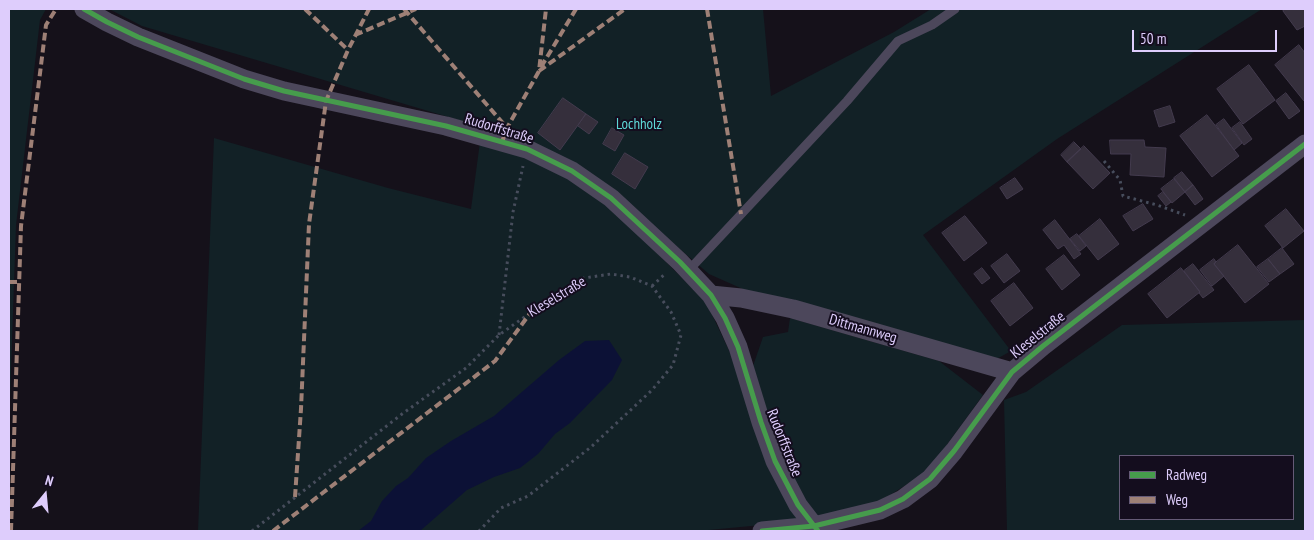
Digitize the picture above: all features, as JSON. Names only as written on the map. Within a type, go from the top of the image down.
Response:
[{"type":"street","name":"Rudorffstraße","points":[[84,9],[138,37],[244,79],[293,93],[446,126],[527,149],[572,171],[611,198],[712,295],[738,347],[775,461],[798,505],[816,529]]},
{"type":"street","name":"Kleselstraße","points":[[762,531],[816,529],[880,510],[903,499],[930,479],[954,451],[1012,372],[1305,144]]},
{"type":"street","name":"Dittmannweg","points":[[712,295],[740,298],[793,309],[1012,372]]},
{"type":"lane","points":[[688,271],[847,101],[898,42],[932,25],[956,9]]},
{"type":"path","points":[[499,335],[513,212],[527,149]]},
{"type":"path","points":[[1104,161],[1120,180],[1123,196],[1158,205],[1204,222]]},
{"type":"green space","points":[[9,9],[46,9],[40,20],[16,225],[9,429]]},
{"type":"green space","name":"Lochholz","points":[[109,9],[763,9],[771,96],[894,32],[931,9],[1262,9],[1057,139],[923,235],[1011,351],[993,361],[745,290],[709,274],[668,239],[655,251],[706,302],[804,521],[698,531],[198,531],[214,138],[388,188],[471,209],[482,127],[142,26]]},
{"type":"green space","points":[[790,318],[939,361],[983,395],[928,471],[879,502],[818,521],[804,502],[779,453],[753,366],[763,337],[788,332]]},
{"type":"green space","points":[[1305,320],[1305,531],[1007,531],[1004,400],[1026,392],[1122,325]]},
{"type":"shaded area","points":[[609,340],[622,360],[612,380],[570,423],[555,434],[538,454],[520,468],[494,477],[467,490],[420,531],[358,531],[371,521],[382,501],[396,486],[408,478],[426,458],[494,416],[559,360],[585,341]]},
{"type":"building","points":[[1287,9],[1305,9],[1305,26],[1297,30],[1283,11]]},
{"type":"building","points":[[1299,45],[1305,53],[1304,101],[1275,65]]},
{"type":"building","points":[[1249,65],[1275,100],[1243,124],[1217,89]]},
{"type":"building","points":[[1286,93],[1300,111],[1289,119],[1276,101]]},
{"type":"building","points":[[563,98],[586,114],[560,150],[538,133]]},
{"type":"building","points":[[1170,106],[1175,122],[1159,127],[1154,111]]},
{"type":"building","points":[[586,114],[598,122],[589,134],[578,126]]},
{"type":"building","points":[[1207,115],[1239,156],[1212,177],[1180,136]]},
{"type":"building","points":[[1224,119],[1242,143],[1234,150],[1216,125]]},
{"type":"building","points":[[1240,122],[1252,139],[1244,145],[1232,128]]},
{"type":"building","points":[[612,128],[624,135],[615,151],[603,144]]},
{"type":"building","points":[[1110,140],[1144,140],[1145,147],[1166,148],[1164,177],[1130,175],[1131,154],[1111,154]]},
{"type":"building","points":[[1074,142],[1081,149],[1067,162],[1061,155]]},
{"type":"building","points":[[1084,146],[1110,173],[1093,189],[1067,162]]},
{"type":"building","points":[[625,153],[648,167],[635,189],[612,174]]},
{"type":"building","points":[[1182,172],[1193,185],[1185,192],[1174,178]]},
{"type":"building","points":[[1015,178],[1023,189],[1007,199],[1000,188]]},
{"type":"building","points":[[1174,179],[1185,192],[1172,203],[1161,189]]},
{"type":"building","points":[[1193,185],[1203,199],[1195,205],[1185,192]]},
{"type":"building","points":[[1163,192],[1171,202],[1166,206],[1158,196]]},
{"type":"building","points":[[1143,204],[1153,219],[1133,231],[1123,216]]},
{"type":"building","points":[[1286,209],[1304,231],[1283,248],[1265,226]]},
{"type":"building","points":[[965,216],[987,243],[964,261],[942,233]]},
{"type":"building","points":[[1100,219],[1119,244],[1098,260],[1079,236]]},
{"type":"building","points":[[1055,220],[1081,254],[1074,259],[1064,245],[1058,249],[1043,230]]},
{"type":"building","points":[[1077,234],[1086,246],[1080,251],[1070,239]]},
{"type":"building","points":[[1238,245],[1269,284],[1245,303],[1214,264]]},
{"type":"building","points":[[1282,248],[1294,264],[1280,274],[1268,259]]},
{"type":"building","points":[[1007,254],[1020,271],[1004,283],[991,266]]},
{"type":"building","points":[[1064,255],[1080,275],[1062,290],[1046,269]]},
{"type":"building","points":[[1214,259],[1216,262],[1214,264],[1224,276],[1212,286],[1200,270]]},
{"type":"building","points":[[1268,259],[1280,274],[1269,282],[1257,267]]},
{"type":"building","points":[[1193,264],[1214,290],[1203,298],[1184,271]]},
{"type":"building","points":[[982,268],[990,278],[982,284],[974,274]]},
{"type":"building","points":[[1181,268],[1200,292],[1167,318],[1148,294]]},
{"type":"building","points":[[1014,283],[1033,308],[1010,326],[991,301]]},
{"type":"marked path","points":[[11,531],[21,226],[46,25],[56,9]]},
{"type":"marked path","points":[[305,9],[348,50]]},
{"type":"marked path","points":[[295,497],[309,224],[326,101],[348,50],[369,9]]},
{"type":"marked path","points":[[404,9],[507,128]]},
{"type":"marked path","points":[[355,35],[416,9]]},
{"type":"marked path","points":[[502,142],[507,128],[539,71],[546,9]]},
{"type":"marked path","points":[[541,67],[576,9]]},
{"type":"marked path","points":[[539,71],[625,9]]},
{"type":"marked path","points":[[707,9],[741,214]]},
{"type":"marked path","points":[[9,282],[19,282]]},
{"type":"marked path","points":[[273,531],[495,361],[531,312]]},
{"type":"cycle path","points":[[84,9],[138,37],[244,79],[284,91],[446,126],[527,149],[572,171],[611,198],[680,262],[711,295],[725,318],[738,347],[775,461],[798,505],[818,531]]},
{"type":"cycle path","points":[[762,531],[814,526],[880,510],[903,499],[930,479],[954,451],[1012,372],[1305,144]]}]
